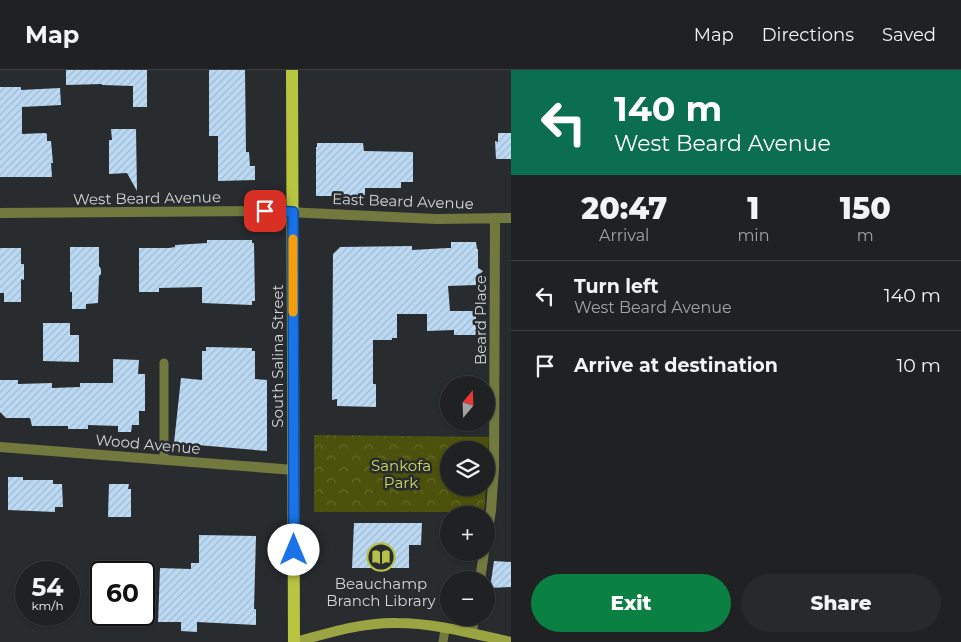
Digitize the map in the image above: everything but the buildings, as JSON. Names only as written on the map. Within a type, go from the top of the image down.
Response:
[{"type":"main road","name":"South Salina Street","points":[[292,70],[295,642]]},
{"type":"street","name":"West Beard Avenue","points":[[0,214],[293,212]]},
{"type":"street","name":"East Beard Avenue","points":[[293,212],[436,219],[511,218]]},
{"type":"street","name":"Beard Place","points":[[491,506],[494,468],[495,218]]},
{"type":"street","name":"Wood Avenue","points":[[0,447],[294,470]]},
{"type":"street","points":[[295,642],[332,632],[374,624],[398,623],[472,633],[488,639],[511,642]]},
{"type":"street","points":[[472,633],[473,626]]},
{"type":"lane","points":[[164,363],[164,460]]},
{"type":"lane","points":[[443,642],[445,629]]},
{"type":"green space","name":"Sankofa Park","points":[[314,435],[489,437],[489,441],[440,441],[440,496],[485,496],[484,506],[440,506],[440,512],[314,512]]},
{"type":"slow traffic","points":[[293,239],[293,312]]},
{"type":"place","name":"Beauchamp Branch Library","points":[[381,557]]},
{"type":"route","points":[[265,211],[293,212],[294,550]]}]
